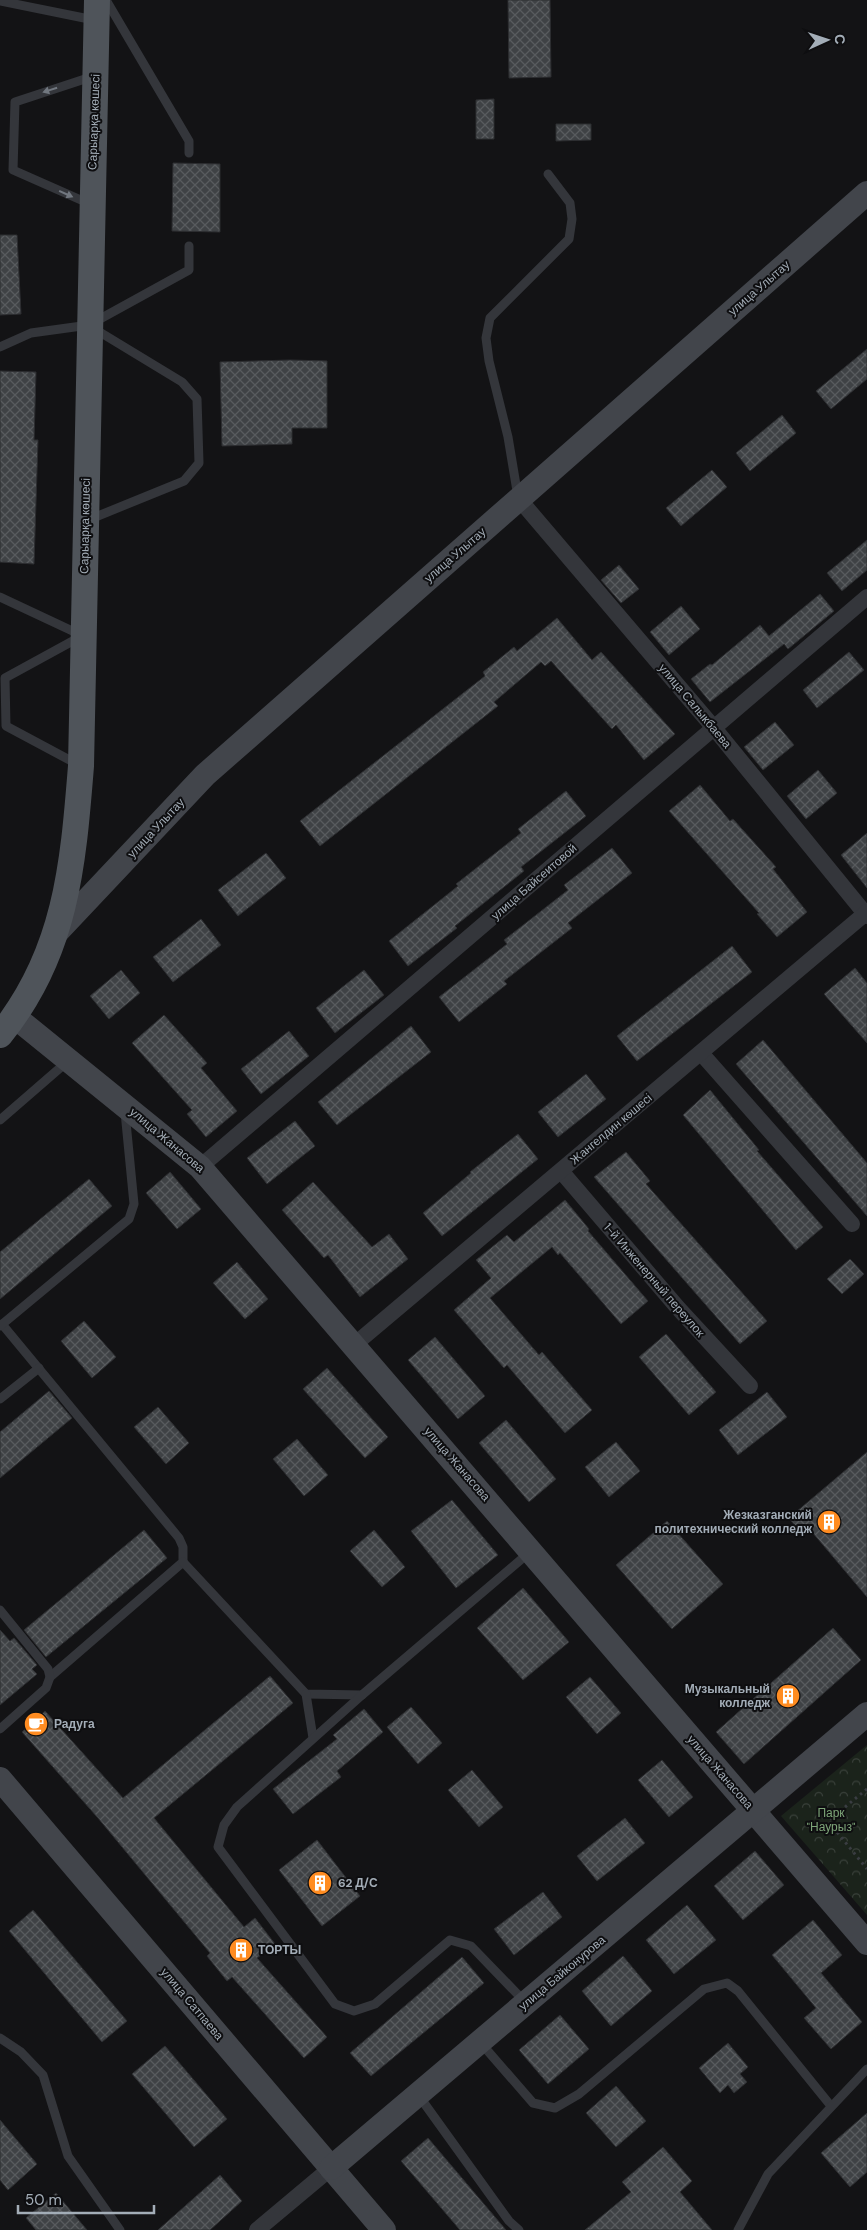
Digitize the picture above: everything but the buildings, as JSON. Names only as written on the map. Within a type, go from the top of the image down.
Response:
[{"type":"main road","name":"Сарыарқа көшесі","points":[[8,1026],[39,979],[57,932],[74,852],[81,766],[89,325],[99,7]]},
{"type":"street","name":"улица Улытау","points":[[57,932],[205,775],[867,193]]},
{"type":"street","name":"улица Салыкбаева","points":[[518,499],[714,728],[866,914]]},
{"type":"street","name":"улица Байсеитовой","points":[[200,1166],[867,597]]},
{"type":"street","name":"Жангелдин көшесі","points":[[354,1344],[866,914]]},
{"type":"street","name":"улица Жанасова","points":[[8,1026],[69,1060],[200,1166],[867,1943]]},
{"type":"street","points":[[701,1053],[852,1224]]},
{"type":"street","name":"1-й Инженерный переулок","points":[[561,1171],[678,1308],[750,1386]]},
{"type":"street","name":"улица Байконурова","points":[[257,2230],[867,1714]]},
{"type":"street","name":"улица Сатпаева","points":[[0,1779],[384,2230]]},
{"type":"lane","points":[[0,1],[99,7],[189,141],[189,153]]},
{"type":"lane","points":[[92,205],[13,170],[15,102],[96,75]]},
{"type":"lane","points":[[518,499],[514,469],[490,368],[486,338],[490,318],[569,239],[572,219],[570,203],[548,174]]},
{"type":"lane","points":[[0,347],[31,333],[89,325],[188,270],[189,246]]},
{"type":"lane","points":[[85,521],[184,481],[199,463],[196,399],[182,382],[89,325]]},
{"type":"lane","points":[[0,597],[83,636]]},
{"type":"lane","points":[[81,766],[6,726],[5,678],[83,636]]},
{"type":"lane","points":[[0,1120],[69,1060]]},
{"type":"lane","points":[[124,1104],[134,1204],[129,1218],[1,1326],[39,1368],[178,1538],[183,1547],[183,1562],[306,1694],[314,1738]]},
{"type":"lane","points":[[0,1399],[39,1368]]},
{"type":"lane","points":[[526,2003],[471,1946],[450,1940],[375,2004],[354,2011],[335,2004],[218,1847],[224,1824],[237,1807],[362,1695],[531,1551]]},
{"type":"lane","points":[[0,1729],[46,1688],[50,1677],[183,1562]]},
{"type":"lane","points":[[0,1610],[48,1668],[50,1677]]},
{"type":"lane","points":[[306,1694],[362,1695]]},
{"type":"lane","points":[[480,2042],[533,2103],[555,2108],[579,2094],[704,1989],[727,1983],[738,1991],[831,2106]]},
{"type":"lane","points":[[0,2038],[21,2052],[43,2075],[68,2156],[120,2230]]},
{"type":"lane","points":[[738,2230],[768,2174],[867,2069]]},
{"type":"lane","points":[[418,2094],[509,2221],[518,2230]]},
{"type":"path","points":[[867,1789],[828,1822],[867,1869]]},
{"type":"green space","name":"Парк \"Наурыз\"","points":[[867,1745],[867,1915],[781,1816]]},
{"type":"place","name":"Жезказганский политехнический колледж","points":[[829,1522]]},
{"type":"place","name":"Музыкальный колледж","points":[[788,1696]]},
{"type":"place","name":"Радуга","points":[[36,1724]]},
{"type":"place","name":"62 Д/С","points":[[320,1883]]},
{"type":"place","name":"ТОРТЫ","points":[[241,1950]]}]
